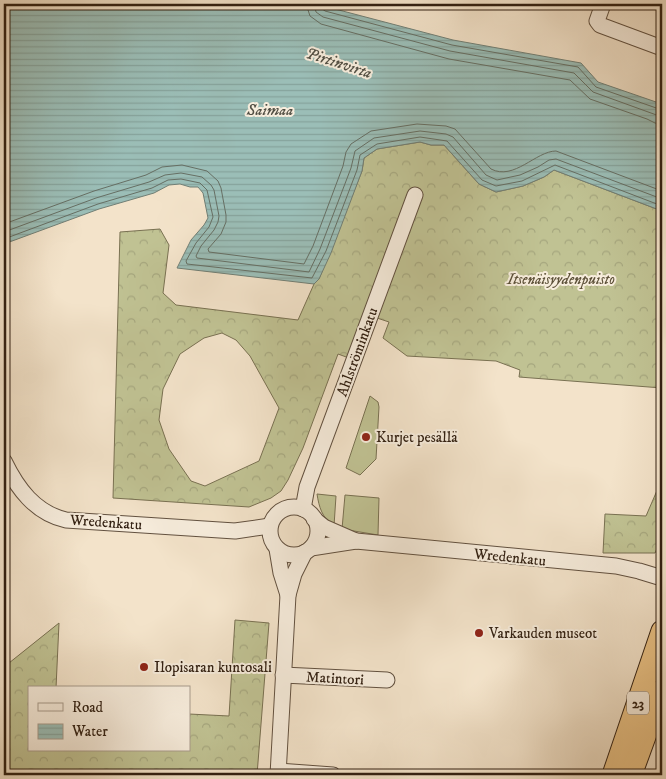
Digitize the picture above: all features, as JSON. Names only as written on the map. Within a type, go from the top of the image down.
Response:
[{"type":"highway","name":"23","points":[[613,775],[662,631]]},
{"type":"highway","name":"23","points":[[630,775],[662,690]]},
{"type":"street","points":[[603,4],[597,20],[600,25],[662,48]]},
{"type":"street","name":"Ahlströminkatu","points":[[303,509],[307,487],[416,195]]},
{"type":"street","name":"Wredenkatu","points":[[4,461],[30,501],[54,517],[66,520],[235,531],[270,526]]},
{"type":"street","points":[[288,595],[275,545],[270,534],[270,526],[279,512],[286,508],[294,507],[309,513],[317,526],[317,534],[315,541],[294,574],[288,595],[278,773],[333,775]]},
{"type":"street","name":"Wredenkatu","points":[[314,519],[324,527],[356,541]]},
{"type":"street","name":"Wredenkatu","points":[[235,531],[275,545]]},
{"type":"street","name":"Wredenkatu","points":[[308,550],[356,541],[616,566],[662,578]]},
{"type":"street","points":[[275,545],[283,553],[290,555],[298,555],[308,550]]},
{"type":"street","name":"Matintori","points":[[283,675],[387,680]]},
{"type":"green space","name":"Itsenäisyydenpuisto","points":[[420,142],[431,145],[444,145],[479,184],[496,192],[523,186],[544,177],[554,170],[662,211],[662,388],[519,377],[520,370],[496,361],[407,356],[383,338],[389,322],[377,318],[423,194],[411,189],[349,358],[338,354],[303,448],[281,491],[271,498],[249,507],[113,498],[120,232],[160,229],[169,245],[163,293],[176,305],[298,320],[314,284],[319,279],[362,171],[364,158],[377,149]],"holes":[[[222,333],[236,340],[250,356],[279,408],[259,461],[205,486],[191,481],[169,449],[159,420],[163,389],[180,354],[204,338]]]},
{"type":"green space","points":[[370,396],[378,402],[379,407],[376,459],[360,475],[346,468]]},
{"type":"green space","points":[[662,479],[662,538],[655,553],[603,553],[605,514],[646,516]]},
{"type":"green space","points":[[317,494],[336,496],[334,526],[322,512]]},
{"type":"green space","points":[[345,495],[379,498],[378,535],[342,529]]},
{"type":"green space","points":[[235,620],[269,623],[257,775],[4,775],[4,667],[59,623],[56,686],[28,686],[28,752],[190,752],[190,714],[229,716]]},
{"type":"water","name":"Saimaa","points":[[4,4],[316,4],[453,40],[581,63],[598,82],[656,102],[662,107],[662,211],[554,170],[544,177],[523,186],[496,192],[479,184],[444,145],[431,145],[420,142],[377,149],[364,158],[362,171],[331,253],[319,279],[314,284],[177,268],[191,240],[208,218],[203,193],[198,187],[180,184],[169,185],[154,193],[99,209],[4,244]]},
{"type":"place","name":"Kurjet pesällä","points":[[366,437]]},
{"type":"place","name":"Varkauden museot","points":[[479,633]]},
{"type":"place","name":"Ilopisaran kuntosali","points":[[144,667]]},
{"type":"water label","name":"Pirtinvirta","points":[[339,62]]}]
